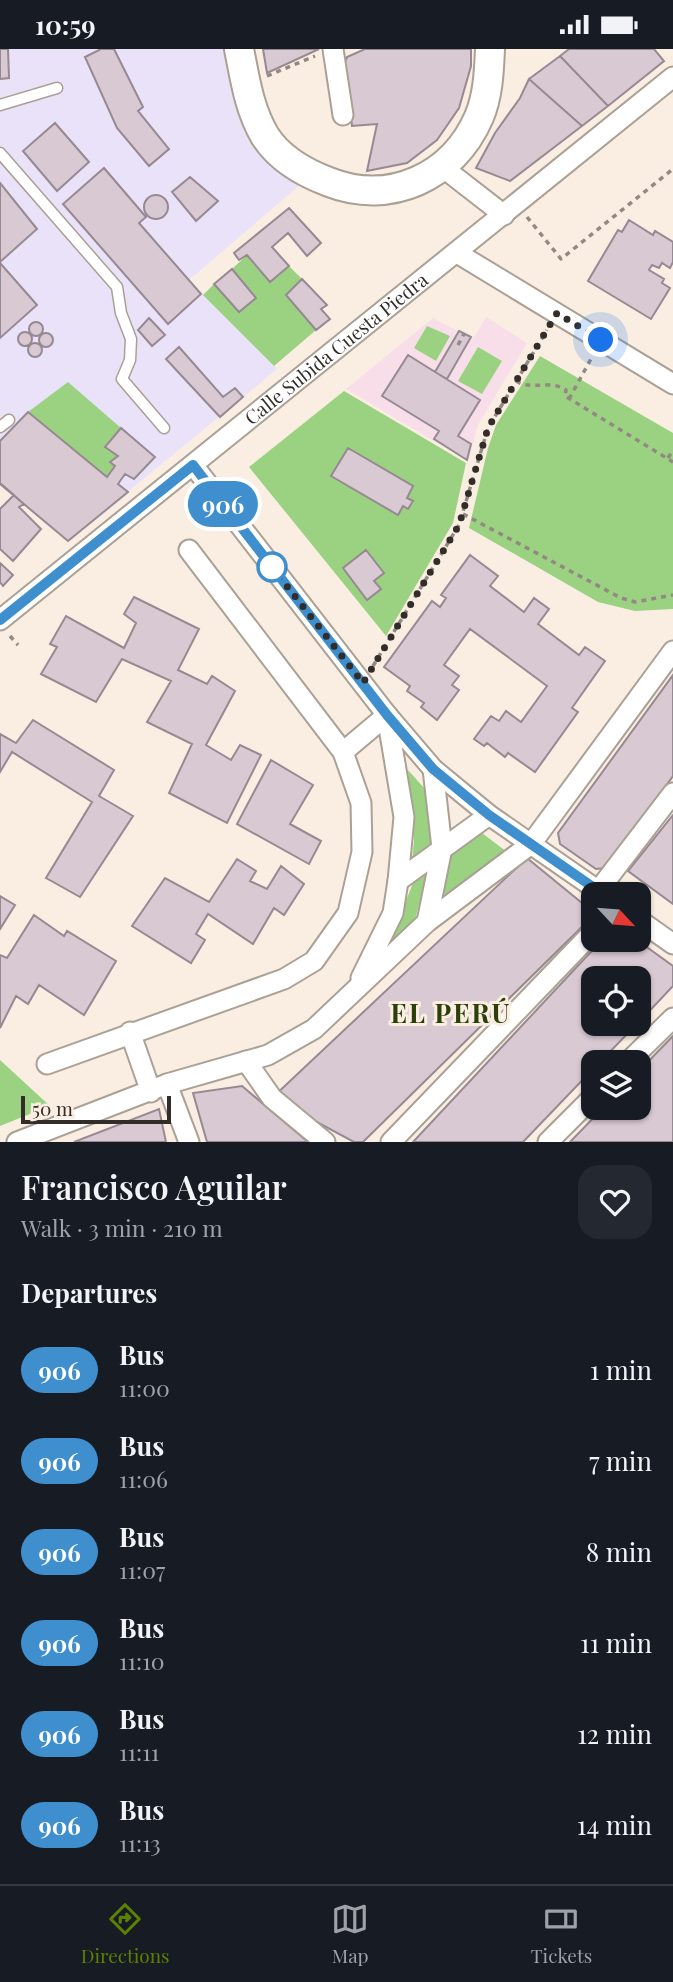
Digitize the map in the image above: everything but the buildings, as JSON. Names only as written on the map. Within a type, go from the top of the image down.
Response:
[{"type":"main road","points":[[239,49],[255,116],[266,137],[280,154],[316,177],[358,191],[380,193],[411,185],[442,166],[470,133],[485,98],[490,49]]},
{"type":"street","points":[[331,51],[343,115]]},
{"type":"street","name":"Calle Subida Cuesta Piedra","points":[[0,620],[511,210],[673,76]]},
{"type":"street","points":[[442,166],[511,210]]},
{"type":"street","points":[[457,253],[673,384]]},
{"type":"street","points":[[193,465],[387,715],[433,769],[489,815],[586,882]]},
{"type":"street","points":[[47,1064],[284,979],[314,961],[348,913],[362,852],[361,803],[343,752],[189,550]]},
{"type":"street","points":[[17,1142],[159,1088],[268,1055],[314,1029],[427,922],[531,844],[673,651]]},
{"type":"street","points":[[343,752],[387,715]]},
{"type":"street","points":[[356,989],[393,913],[398,881],[404,817],[387,715]]},
{"type":"street","points":[[427,922],[442,848],[433,769]]},
{"type":"street","points":[[608,882],[673,793]]},
{"type":"street","points":[[398,881],[489,815]]},
{"type":"street","points":[[651,927],[671,939]]},
{"type":"street","points":[[392,1142],[581,945]]},
{"type":"street","points":[[640,1050],[673,1018]]},
{"type":"street","points":[[130,1033],[189,1142]]},
{"type":"street","points":[[246,1062],[272,1098],[325,1142]]},
{"type":"street","points":[[548,1142],[581,1109]]},
{"type":"lane","points":[[0,105],[57,88]]},
{"type":"lane","points":[[0,153],[117,287],[123,320],[131,339],[130,360],[122,379],[164,428]]},
{"type":"lane","points":[[0,427],[9,420]]},
{"type":"path","points":[[246,85],[331,51]]},
{"type":"path","points":[[511,210],[561,259],[673,169]]},
{"type":"path","points":[[363,683],[459,525],[488,428],[557,313]]},
{"type":"path","points":[[458,345],[464,334]]},
{"type":"path","points":[[566,398],[601,340]]},
{"type":"path","points":[[516,381],[523,385],[557,384],[566,390],[566,398]]},
{"type":"path","points":[[566,398],[673,461]]},
{"type":"path","points":[[668,458],[673,450]]},
{"type":"path","points":[[463,514],[621,598],[635,602],[673,595]]},
{"type":"shaded area","points":[[0,49],[225,49],[231,87],[252,141],[300,185],[189,280],[277,369],[68,541],[0,484]]},
{"type":"shaded area","points":[[486,317],[527,343],[478,425],[468,461],[346,389],[433,318],[473,339]]},
{"type":"green space","points":[[247,255],[270,282],[289,266],[302,279],[286,295],[316,330],[274,366],[203,295],[214,284],[239,312],[256,298],[232,269]]},
{"type":"green space","points":[[427,326],[450,336],[436,361],[414,348]]},
{"type":"green space","points":[[478,347],[502,361],[482,394],[458,381]]},
{"type":"green space","points":[[540,356],[673,433],[673,609],[635,611],[598,602],[469,528],[496,425]]},
{"type":"green space","points":[[68,382],[121,428],[105,447],[118,456],[110,462],[115,466],[107,477],[28,412]]},
{"type":"green space","points":[[344,391],[466,463],[453,523],[386,636],[249,467]]},
{"type":"green space","points":[[408,770],[425,789],[434,843],[412,861],[414,841]]},
{"type":"green space","points":[[482,833],[507,852],[447,894],[442,894],[450,853]]},
{"type":"green space","points":[[427,873],[414,924],[388,946],[413,883]]},
{"type":"green space","points":[[0,1060],[50,1106],[0,1126]]},
{"type":"bus line","name":"906","points":[[0,620],[193,465],[387,715],[433,769],[489,815],[586,882]]},
{"type":"district","name":"EL PERÚ","points":[[451,1014]]},
{"type":"route","points":[[272,567],[268,562],[363,683],[459,525],[488,428],[557,313],[601,340]]}]
